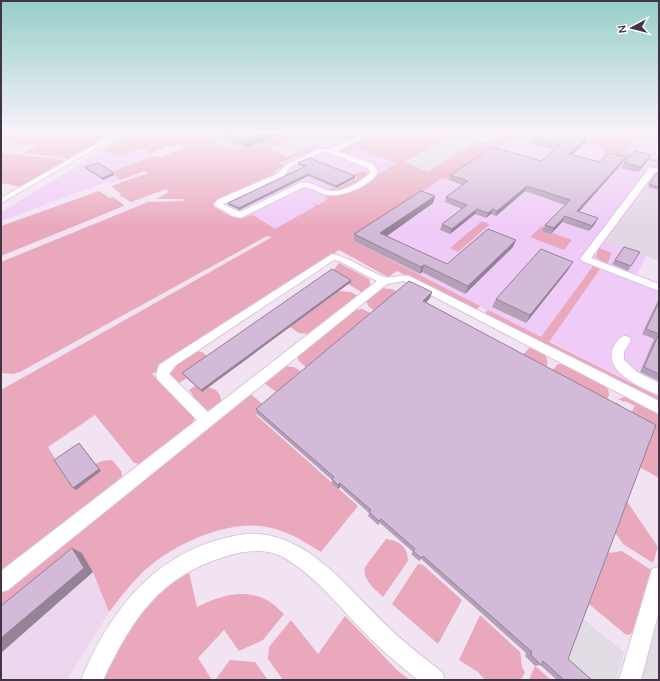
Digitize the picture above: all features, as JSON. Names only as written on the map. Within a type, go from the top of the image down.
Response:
[{"type":"lane","points":[[1,201],[64,165]]},
{"type":"lane","points":[[291,165],[280,176],[220,202],[218,205],[235,214],[241,215],[303,185],[308,185],[325,193],[335,194],[345,191],[373,175],[374,171],[370,166],[367,165]]},
{"type":"lane","points":[[659,171],[653,169],[585,259],[659,288]]},
{"type":"lane","points":[[207,420],[162,375],[164,369],[172,362],[332,257],[338,257],[384,281]]},
{"type":"lane","points":[[1,583],[384,281],[405,278],[659,408]]},
{"type":"lane","points":[[624,340],[618,352],[617,359],[625,370],[633,376],[659,389]]},
{"type":"lane","points":[[92,680],[122,622],[146,593],[164,575],[188,560],[214,549],[256,541],[270,544],[291,552],[313,567],[380,634],[434,680]]},
{"type":"lane","points":[[630,680],[659,576]]},
{"type":"shaded area","points":[[1,165],[59,165],[22,187],[1,183]]},
{"type":"shaded area","points":[[79,165],[131,165],[111,172],[121,180],[110,183],[106,182],[1,221],[1,212]]},
{"type":"shaded area","points":[[131,165],[282,165],[284,166],[277,169],[275,173],[213,203],[214,207],[229,216],[241,218],[253,215],[275,229],[316,206],[311,203],[318,205],[328,199],[324,196],[346,193],[394,165],[411,165],[428,172],[440,165],[472,165],[449,180],[442,178],[354,241],[480,306],[475,311],[397,271],[388,277],[339,250],[152,374],[193,415],[194,418],[193,424],[140,464],[134,463],[95,415],[48,447],[57,462],[95,464],[102,461],[112,460],[122,472],[121,480],[1,576],[1,390],[272,237],[267,236],[20,372],[13,374],[1,373],[1,262],[148,202],[183,201],[185,199],[156,199],[169,192],[166,189],[131,202],[119,195],[121,194],[111,186],[148,173],[145,171],[121,180],[110,172]]},
{"type":"shaded area","points":[[238,165],[402,165],[272,237],[201,202],[257,177]]},
{"type":"shaded area","points":[[410,165],[440,165],[428,172]]},
{"type":"shaded area","points":[[465,165],[659,165],[659,194],[645,190],[607,242],[646,257],[635,276],[601,262],[598,259],[593,266],[659,292],[659,397],[347,240]]},
{"type":"shaded area","points":[[361,171],[366,172],[367,177],[352,186],[336,192],[326,190],[332,188],[336,189],[358,178],[353,175]]},
{"type":"shaded area","points":[[646,190],[659,194],[659,261],[606,242]]},
{"type":"shaded area","points":[[99,191],[110,198],[113,197],[124,206],[1,256],[1,226]]},
{"type":"shaded area","points":[[482,221],[490,224],[458,252],[450,248]]},
{"type":"shaded area","points":[[542,226],[551,229],[550,234],[553,233],[572,240],[564,250],[530,237]]},
{"type":"shaded area","points":[[599,248],[612,253],[606,265],[596,257]]},
{"type":"shaded area","points":[[339,263],[369,279],[371,287],[363,293],[332,272]]},
{"type":"shaded area","points":[[593,266],[600,269],[549,342],[659,397],[659,404],[483,315],[488,310],[541,337]]},
{"type":"shaded area","points":[[381,288],[392,289],[400,293],[378,313],[369,307],[366,301]]},
{"type":"shaded area","points":[[338,291],[351,292],[359,297],[309,334],[299,333],[290,327]]},
{"type":"shaded area","points":[[362,309],[375,315],[309,370],[298,360],[298,354],[354,310]]},
{"type":"shaded area","points":[[530,348],[537,349],[543,353],[547,359],[547,365],[542,372],[519,360]]},
{"type":"shaded area","points":[[195,351],[202,352],[209,357],[187,378],[177,384],[170,376],[171,368]]},
{"type":"shaded area","points":[[558,364],[563,364],[583,372],[597,379],[606,386],[609,395],[604,406],[548,375]]},
{"type":"shaded area","points":[[283,366],[294,367],[305,374],[280,395],[263,382]]},
{"type":"shaded area","points":[[195,386],[209,387],[217,391],[221,398],[221,403],[214,410],[204,410],[190,397],[193,395],[189,390]]},
{"type":"shaded area","points":[[249,393],[266,407],[256,415],[358,506],[321,552],[292,535],[277,529],[260,526],[228,528],[195,539],[164,556],[150,566],[131,584],[109,612],[93,572],[82,553],[1,620],[1,591]]},
{"type":"shaded area","points":[[625,397],[659,412],[659,478],[636,465],[611,410],[616,402],[631,413],[635,406],[618,399]]},
{"type":"shaded area","points":[[624,497],[658,547],[653,563],[623,544],[612,528]]},
{"type":"shaded area","points":[[386,539],[395,541],[405,548],[408,561],[383,597],[367,580],[365,576],[365,567]]},
{"type":"shaded area","points":[[78,547],[93,572],[109,612],[67,680],[1,680],[1,610]]},
{"type":"shaded area","points":[[622,551],[651,570],[632,633],[629,635],[625,634],[584,600],[602,554]]},
{"type":"shaded area","points":[[418,564],[423,565],[462,600],[438,644],[392,604]]},
{"type":"shaded area","points":[[189,572],[197,607],[214,599],[243,594],[261,597],[272,603],[284,614],[263,640],[239,651],[224,630],[198,658],[212,680],[102,680],[137,618],[173,581]]},
{"type":"shaded area","points":[[480,615],[520,652],[523,670],[525,672],[521,680],[485,680],[478,672],[459,660]]},
{"type":"shaded area","points":[[578,615],[624,652],[616,680],[584,680],[561,660]]},
{"type":"shaded area","points":[[345,616],[397,670],[410,680],[283,680],[268,659],[269,647],[291,620],[318,654]]},
{"type":"shaded area","points":[[657,624],[659,626],[659,680],[641,679]]},
{"type":"shaded area","points":[[230,660],[255,662],[268,680],[215,680]]},
{"type":"shaded area","points":[[535,666],[551,680],[529,680]]},
{"type":"building","points":[[101,165],[114,173],[102,178],[85,167]]},
{"type":"building","points":[[303,165],[326,165],[355,176],[336,186],[308,174],[239,208],[228,203],[306,166]]},
{"type":"building","points":[[466,165],[619,165],[577,211],[598,218],[592,226],[565,216],[554,228],[545,225],[570,200],[527,186],[497,211],[493,209],[488,213],[477,209],[452,229],[442,224],[467,205],[446,197],[468,181],[450,175]]},
{"type":"building","points":[[633,165],[643,165],[641,167]]},
{"type":"building","points":[[659,172],[659,187],[649,184]]},
{"type":"building","points":[[421,191],[435,196],[380,233],[447,264],[488,229],[516,240],[468,286],[424,265],[421,267],[354,234]]},
{"type":"building","points":[[624,247],[640,252],[631,266],[615,260]]},
{"type":"building","points":[[541,249],[573,262],[530,315],[496,299]]},
{"type":"building","points":[[332,269],[351,280],[201,390],[182,373]]},
{"type":"building","points":[[409,281],[432,292],[423,301],[656,425],[568,659],[592,680],[564,680],[543,661],[541,665],[531,655],[532,652],[423,556],[421,558],[413,551],[415,549],[381,519],[379,521],[369,512],[371,510],[340,483],[338,485],[332,479],[334,477],[256,409]]},
{"type":"building","points":[[659,302],[659,334],[646,329]]},
{"type":"building","points":[[659,334],[659,374],[644,367]]},
{"type":"building","points":[[79,443],[99,469],[73,488],[54,460]]},
{"type":"building","points":[[72,548],[84,568],[1,638],[1,606]]}]
